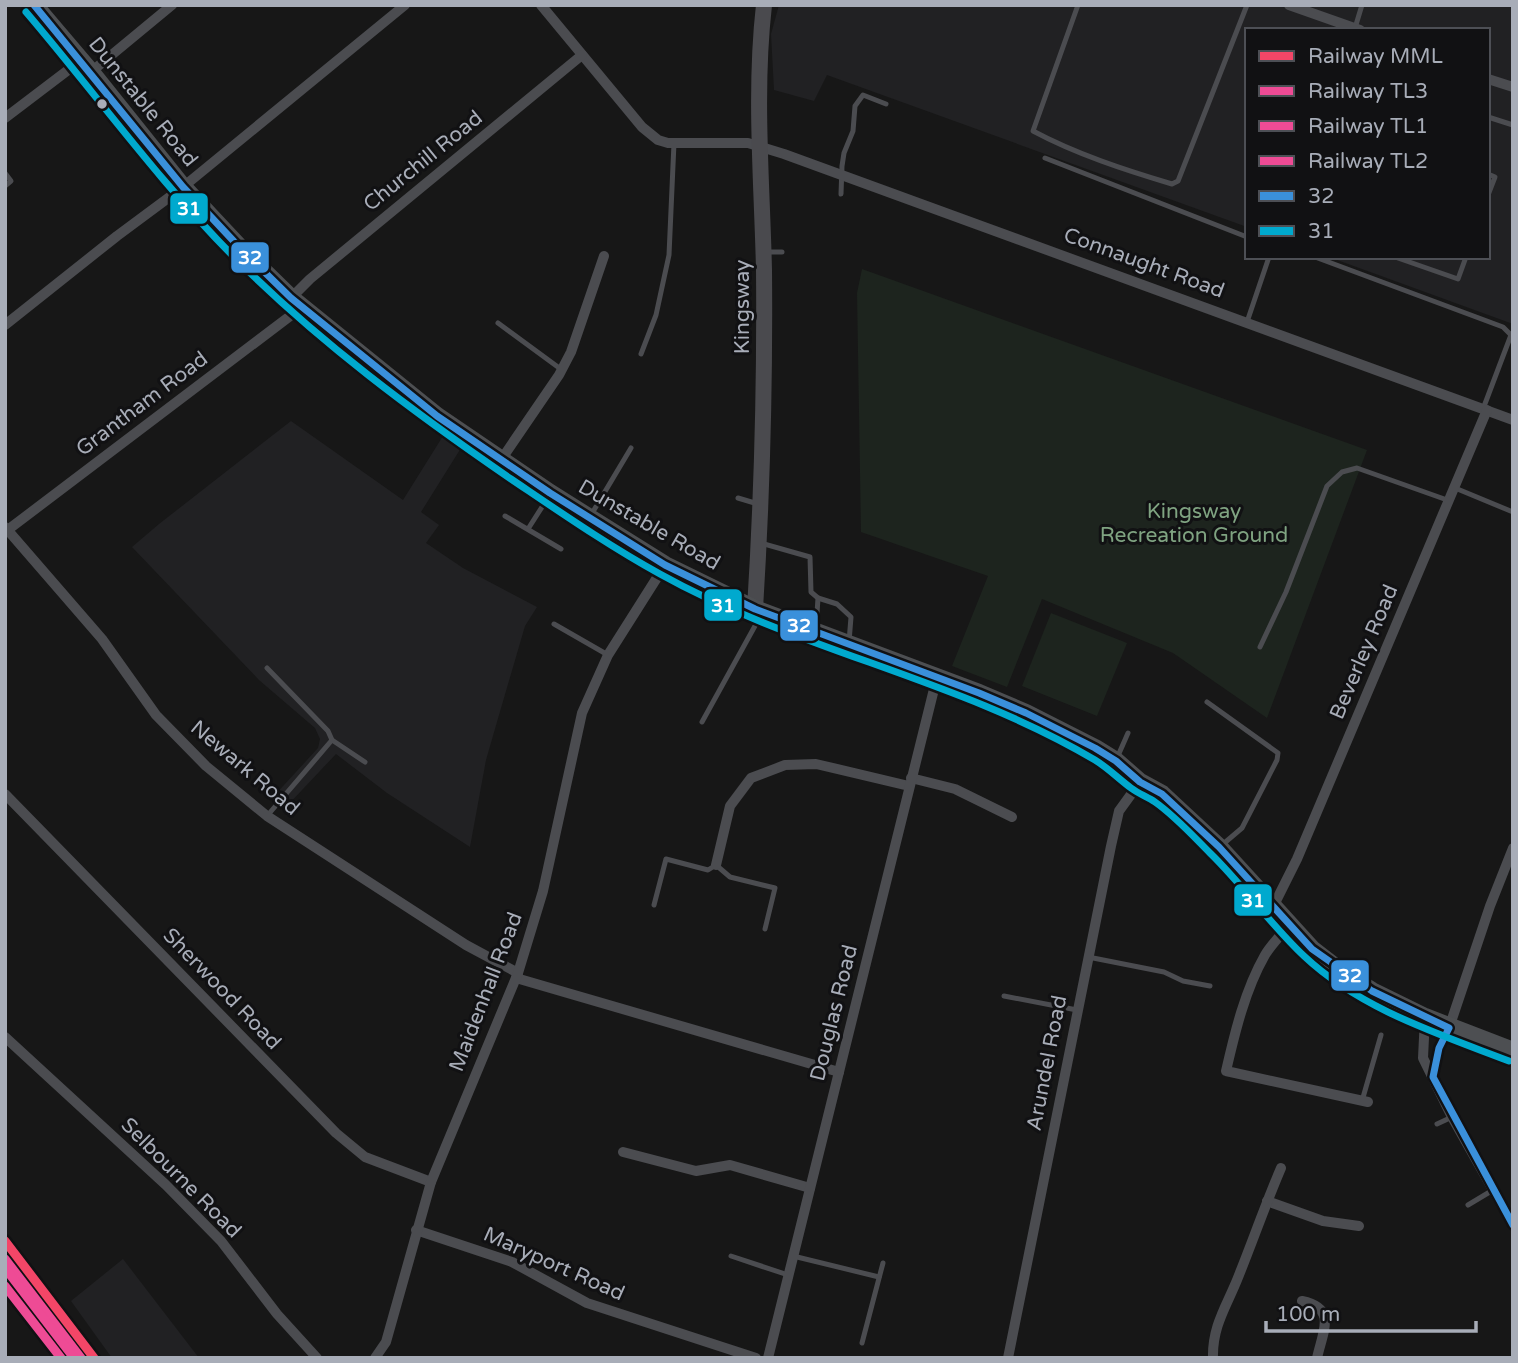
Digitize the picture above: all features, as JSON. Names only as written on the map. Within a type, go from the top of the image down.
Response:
[{"type":"main road","name":"Dunstable Road","points":[[34,5],[183,187],[296,302],[437,416],[550,493],[665,565],[759,611],[1026,713],[1116,761],[1140,782],[1162,794],[1219,847],[1312,949],[1343,972],[1372,991],[1425,1017],[1513,1051]]},
{"type":"street","points":[[5,118],[172,5]]},
{"type":"street","points":[[5,325],[183,187],[405,5]]},
{"type":"street","points":[[541,5],[642,127],[658,140],[674,143]]},
{"type":"street","name":"Kingsway","points":[[759,611],[763,252],[760,146],[764,5]]},
{"type":"street","points":[[1289,5],[1354,28]]},
{"type":"street","name":"Churchill Road","points":[[296,302],[310,279],[582,55]]},
{"type":"street","points":[[1490,80],[1513,87]]},
{"type":"street","name":"Connaught Road","points":[[674,143],[744,143],[760,146],[1513,419]]},
{"type":"street","points":[[501,460],[562,370],[571,352],[604,256]]},
{"type":"street","name":"Grantham Road","points":[[6,530],[296,302]]},
{"type":"street","name":"Beverley Road","points":[[1273,907],[1297,859],[1450,500],[1485,409]]},
{"type":"street","name":"Newark Road","points":[[6,530],[102,639],[156,715],[206,766],[267,816],[517,975],[839,1072]]},
{"type":"street","name":"Maidenhall Road","points":[[375,1358],[386,1342],[430,1182],[517,975],[543,891],[582,713],[598,673],[665,565]]},
{"type":"street","name":"Douglas Road","points":[[768,1358],[937,677]]},
{"type":"street","points":[[716,865],[730,806],[751,778],[785,765],[817,764],[955,789],[1012,817]]},
{"type":"street","name":"Arundel Road","points":[[1008,1358],[1119,811],[1140,782]]},
{"type":"street","name":"Sherwood Road","points":[[5,794],[336,1133],[365,1157],[430,1182]]},
{"type":"street","points":[[1433,1077],[1439,1048],[1449,1028],[1513,848]]},
{"type":"street","points":[[1289,925],[1266,953],[1251,983],[1226,1071],[1365,1102]]},
{"type":"street","points":[[1425,1017],[1423,1058],[1452,1117],[1513,1225]]},
{"type":"street","name":"Selbourne Road","points":[[5,1037],[166,1185],[221,1241],[277,1314],[317,1358]]},
{"type":"street","points":[[623,1152],[696,1171],[730,1165],[810,1188]]},
{"type":"street","points":[[1213,1358],[1216,1329],[1224,1303],[1239,1276],[1281,1168]]},
{"type":"street","points":[[1267,1201],[1323,1221],[1359,1226]]},
{"type":"street","name":"Maryport Road","points":[[416,1230],[512,1262],[587,1303],[756,1358]]},
{"type":"street","points":[[1302,1301],[1317,1304],[1323,1311],[1325,1321],[1317,1358]]},
{"type":"lane","points":[[1078,5],[1032,131],[1048,140],[1137,174],[1172,184],[1178,181],[1247,5]]},
{"type":"lane","points":[[1357,28],[1362,5]]},
{"type":"lane","points":[[841,194],[844,153],[853,131],[858,99],[863,95],[886,104]]},
{"type":"lane","points":[[1490,118],[1513,125]]},
{"type":"lane","points":[[641,354],[656,315],[669,256],[674,143]]},
{"type":"lane","points":[[1045,158],[1245,236]]},
{"type":"lane","points":[[5,173],[11,181],[5,186]]},
{"type":"lane","points":[[1490,175],[1495,177],[1490,190]]},
{"type":"lane","points":[[763,252],[782,252]]},
{"type":"lane","points":[[1247,321],[1268,259]]},
{"type":"lane","points":[[1320,259],[1503,327],[1511,335],[1485,409]]},
{"type":"lane","points":[[1401,259],[1458,279],[1465,259]]},
{"type":"lane","points":[[498,323],[562,370]]},
{"type":"lane","points":[[590,518],[631,448]]},
{"type":"lane","points":[[1259,647],[1286,592],[1327,486],[1334,478],[1357,468],[1450,500]]},
{"type":"lane","points":[[1455,488],[1513,512]]},
{"type":"lane","points":[[527,529],[550,493]]},
{"type":"lane","points":[[738,498],[761,505]]},
{"type":"lane","points":[[505,516],[561,549]]},
{"type":"lane","points":[[760,542],[810,557],[811,592],[818,598],[837,604],[851,617],[849,645]]},
{"type":"lane","points":[[816,632],[818,598]]},
{"type":"lane","points":[[702,722],[759,611]]},
{"type":"lane","points":[[554,624],[608,656]]},
{"type":"lane","points":[[267,668],[328,731],[332,740],[366,762]]},
{"type":"lane","points":[[1207,702],[1278,753],[1277,760],[1242,828],[1219,847]]},
{"type":"lane","points":[[1116,761],[1128,733]]},
{"type":"lane","points":[[267,816],[323,754],[332,740]]},
{"type":"lane","points":[[654,905],[666,859],[708,870],[716,865],[730,877],[775,888],[765,929]]},
{"type":"lane","points":[[1088,957],[1164,972],[1183,981],[1210,986]]},
{"type":"lane","points":[[1004,996],[1077,1010]]},
{"type":"lane","points":[[1365,1102],[1381,1035]]},
{"type":"lane","points":[[1437,1124],[1452,1117]]},
{"type":"lane","points":[[1468,1205],[1493,1190]]},
{"type":"lane","points":[[793,1255],[879,1277]]},
{"type":"lane","points":[[731,1256],[788,1275]]},
{"type":"lane","points":[[862,1343],[883,1263]]},
{"type":"shaded area","points":[[779,5],[1513,5],[1513,324],[1334,259],[1490,259],[1490,28],[1245,28],[1245,226],[827,75],[814,101],[774,90],[771,34]]},
{"type":"shaded area","points":[[291,421],[403,500],[443,436],[461,448],[421,512],[439,525],[426,543],[463,568],[537,607],[525,626],[486,760],[470,847],[387,793],[336,754],[286,807],[273,797],[318,748],[320,739],[315,728],[259,680],[132,547]]},
{"type":"shaded area","points":[[123,1259],[199,1358],[112,1358],[71,1301]]},
{"type":"green space","name":"Kingsway Recreation Ground","points":[[862,269],[1367,450],[1267,718],[1173,653],[1042,599],[1007,687],[952,666],[988,576],[861,532],[857,293]]},
{"type":"green space","points":[[1051,613],[1127,643],[1097,716],[1022,686]]},
{"type":"rail line","name":"MML","points":[[5,1241],[94,1358]]},
{"type":"rail line","name":"TL3","points":[[5,1259],[81,1358]]},
{"type":"rail line","name":"TL1","points":[[5,1268],[74,1358]]},
{"type":"rail line","name":"TL2","points":[[5,1286],[61,1358]]},
{"type":"transit line","name":"32","points":[[34,5],[183,187],[241,249],[291,298],[437,416],[550,493],[665,565],[755,609],[979,693],[1095,748],[1116,761],[1140,782],[1162,794],[1219,847],[1312,949],[1372,991],[1449,1028],[1439,1048],[1433,1077],[1513,1225]]},
{"type":"transit line","name":"31","points":[[26,12],[155,169],[236,259],[334,348],[475,454],[622,552],[713,601],[989,708],[1043,732],[1095,760],[1177,820],[1222,865],[1292,944],[1326,975],[1401,1018],[1509,1061]]}]
